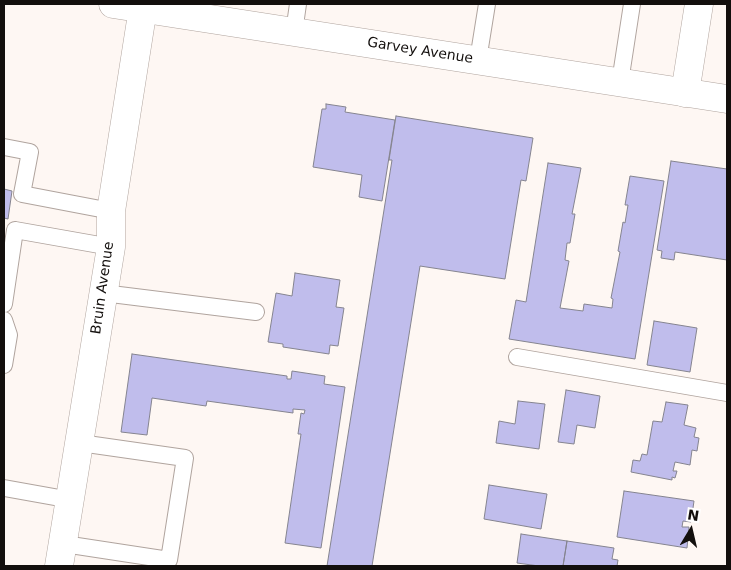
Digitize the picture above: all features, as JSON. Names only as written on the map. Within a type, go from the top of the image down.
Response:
[{"type":"street","name":"Garvey Avenue","points":[[113,4],[727,99]]},
{"type":"street","points":[[685,93],[700,4]]},
{"type":"street","name":"Bruin Avenue","points":[[61,555],[111,247],[111,211],[143,8]]},
{"type":"lane","points":[[294,32],[298,4]]},
{"type":"lane","points":[[478,60],[487,4]]},
{"type":"lane","points":[[620,82],[632,4]]},
{"type":"lane","points":[[4,147],[30,152],[22,194],[111,211]]},
{"type":"lane","points":[[4,304],[8,249],[15,230],[111,247]]},
{"type":"lane","points":[[103,293],[256,312]]},
{"type":"lane","points":[[4,320],[9,334],[4,365]]},
{"type":"lane","points":[[517,357],[727,393]]},
{"type":"lane","points":[[61,555],[169,560],[185,458],[80,443]]},
{"type":"lane","points":[[4,488],[71,500]]},
{"type":"building","points":[[326,104],[346,107],[345,112],[395,120],[382,201],[359,197],[362,175],[313,167],[322,109],[326,109]]},
{"type":"building","points":[[396,116],[533,138],[526,181],[521,180],[505,279],[420,266],[372,566],[327,566],[392,160],[389,160]]},
{"type":"building","points":[[671,161],[727,169],[727,260],[675,252],[674,260],[661,258],[662,251],[657,250]]},
{"type":"building","points":[[548,163],[581,168],[572,214],[575,214],[570,243],[567,243],[565,260],[569,261],[560,308],[583,311],[584,304],[612,308],[613,299],[611,298],[620,252],[618,251],[623,222],[625,223],[628,205],[625,205],[630,176],[664,181],[635,359],[509,339],[516,300],[526,302]]},
{"type":"building","points":[[4,189],[12,191],[8,219],[4,218]]},
{"type":"building","points":[[295,273],[340,280],[336,307],[344,308],[338,346],[330,345],[329,354],[283,347],[283,344],[268,342],[276,293],[292,296]]},
{"type":"building","points":[[654,321],[697,328],[690,372],[647,365]]},
{"type":"building","points":[[132,354],[287,376],[287,379],[291,379],[292,371],[325,376],[324,384],[345,387],[321,548],[285,543],[301,434],[298,434],[301,413],[304,414],[305,410],[293,409],[293,413],[207,401],[206,406],[152,398],[147,435],[121,432]]},
{"type":"building","points":[[566,390],[600,396],[595,428],[577,425],[574,444],[558,442]]},
{"type":"building","points":[[518,401],[545,404],[539,449],[496,443],[499,421],[515,424]]},
{"type":"building","points":[[666,402],[688,405],[684,425],[696,428],[694,437],[699,438],[697,451],[692,450],[690,465],[675,462],[673,471],[677,471],[675,478],[672,477],[672,480],[631,472],[633,460],[640,461],[642,454],[647,455],[653,421],[662,422]]},
{"type":"building","points":[[489,485],[547,494],[541,529],[484,519]]},
{"type":"building","points":[[624,491],[694,501],[691,522],[683,521],[682,527],[689,527],[687,548],[617,537]]},
{"type":"building","points":[[521,534],[567,541],[563,566],[539,566],[517,563]]},
{"type":"building","points":[[567,541],[614,548],[612,559],[618,560],[617,566],[563,566]]}]
